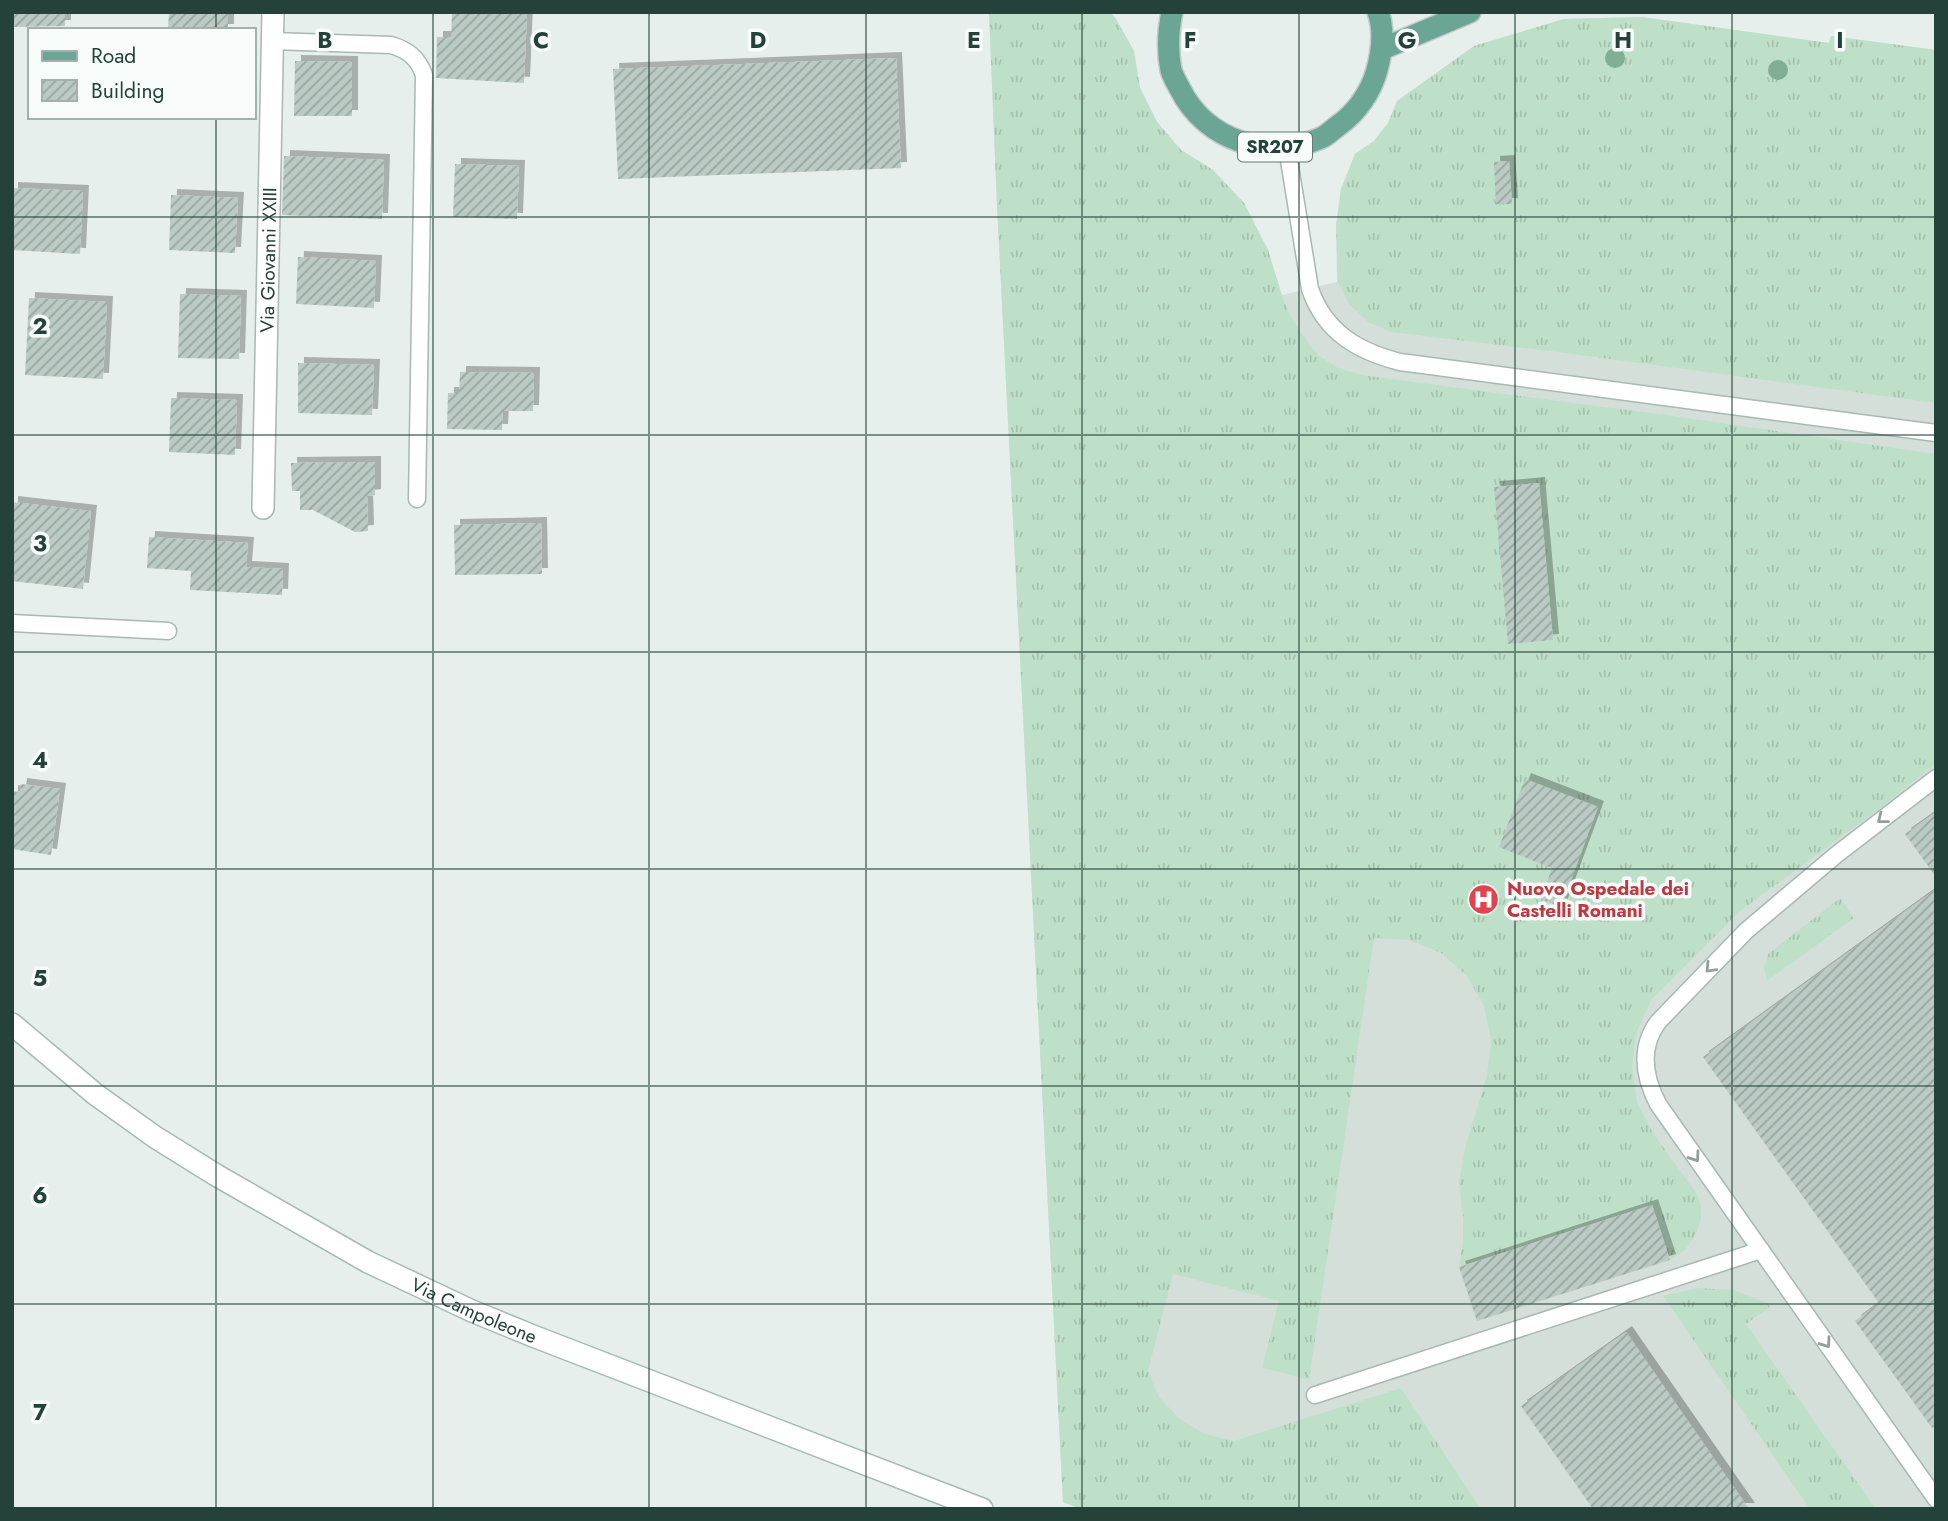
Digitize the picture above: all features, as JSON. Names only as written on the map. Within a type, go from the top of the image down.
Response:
[{"type":"main road","name":"SR207","points":[[1172,12],[1167,35],[1172,72],[1188,105],[1216,131],[1227,136],[1250,145],[1287,148],[1323,137],[1352,116],[1373,85],[1382,49],[1378,12]]},
{"type":"main road","points":[[1382,49],[1470,12]]},
{"type":"street","name":"Via Giovanni XXIII","points":[[263,508],[273,12]]},
{"type":"street","name":"Via Campoleone","points":[[12,1024],[86,1087],[155,1137],[368,1262],[509,1326],[982,1509]]},
{"type":"lane","points":[[272,41],[391,45],[404,49],[415,57],[424,75],[417,499]]},
{"type":"lane","points":[[1287,148],[1310,289],[1315,303],[1321,314],[1361,349],[1400,362],[1936,433]]},
{"type":"lane","points":[[12,623],[168,631]]},
{"type":"lane","points":[[1936,778],[1836,855],[1745,931],[1658,1022],[1648,1038],[1645,1060],[1648,1083],[1669,1120],[1936,1499]]},
{"type":"lane","points":[[1315,1395],[1761,1251]]},
{"type":"shaded area","name":"Nuovo Ospedale dei Castelli Romani","points":[[989,12],[1110,12],[1134,51],[1140,88],[1157,122],[1181,150],[1213,170],[1244,203],[1268,250],[1282,295],[1337,282],[1336,226],[1341,189],[1355,154],[1374,141],[1388,123],[1397,101],[1474,46],[1564,19],[1642,17],[1829,43],[1831,36],[1936,50],[1936,1509],[1081,1509],[1063,1502]]},
{"type":"green space","points":[[989,12],[1110,12],[1134,51],[1140,88],[1157,122],[1181,150],[1213,170],[1244,203],[1268,250],[1290,316],[1318,355],[1338,368],[1361,375],[1936,454],[1936,763],[1886,804],[1740,911],[1652,999],[1637,1031],[1632,1066],[1637,1102],[1653,1133],[1697,1194],[1701,1206],[1701,1219],[1695,1236],[1685,1250],[1670,1260],[1652,1205],[1459,1267],[1463,1217],[1459,1182],[1466,1144],[1487,1075],[1491,1040],[1484,1006],[1467,976],[1441,953],[1409,940],[1374,938],[1309,1380],[1262,1368],[1279,1301],[1173,1274],[1148,1371],[1159,1397],[1180,1419],[1205,1434],[1234,1441],[1401,1388],[1481,1509],[1081,1509],[1063,1502]]},
{"type":"green space","points":[[1642,17],[1829,43],[1831,36],[1936,50],[1936,403],[1391,332],[1368,322],[1349,304],[1338,282],[1336,226],[1341,189],[1355,154],[1374,141],[1388,123],[1397,101],[1474,46],[1564,19]]},
{"type":"green space","points":[[1840,898],[1854,918],[1767,981],[1764,967],[1768,954]]},
{"type":"green space","points":[[1698,1288],[1734,1290],[1767,1303],[1770,1307],[1746,1324],[1876,1509],[1810,1509],[1663,1296]]},
{"type":"building","points":[[12,12],[65,12],[65,26],[12,27]]},
{"type":"building","points":[[169,12],[228,12],[228,28],[168,28]]},
{"type":"building","points":[[452,12],[527,12],[524,83],[436,78],[437,37],[451,37]]},
{"type":"building","points":[[896,58],[901,168],[618,179],[613,69]]},
{"type":"building","points":[[295,61],[352,62],[352,116],[294,116]]},
{"type":"building","points":[[284,156],[384,160],[382,219],[282,215]]},
{"type":"building","points":[[1509,161],[1512,204],[1496,204],[1494,162]]},
{"type":"building","points":[[455,164],[519,166],[517,219],[453,217]]},
{"type":"building","points":[[12,188],[83,191],[80,254],[12,250]]},
{"type":"building","points":[[171,195],[238,198],[235,253],[169,250]]},
{"type":"building","points":[[298,257],[376,261],[374,308],[296,304]]},
{"type":"building","points":[[180,294],[241,296],[239,359],[178,358]]},
{"type":"building","points":[[29,298],[107,302],[103,379],[25,375]]},
{"type":"building","points":[[298,363],[374,365],[372,415],[298,413]]},
{"type":"building","points":[[460,372],[534,373],[533,411],[503,411],[502,430],[447,429],[448,393],[459,393]]},
{"type":"building","points":[[171,398],[237,400],[235,455],[169,452]]},
{"type":"building","points":[[375,462],[375,495],[367,496],[368,531],[355,532],[313,510],[300,510],[300,491],[292,491],[291,463]]},
{"type":"building","points":[[1539,483],[1553,640],[1508,644],[1494,487]]},
{"type":"building","points":[[12,502],[91,511],[83,589],[12,581]]},
{"type":"building","points":[[541,523],[542,574],[455,575],[454,525]]},
{"type":"building","points":[[149,537],[248,543],[246,567],[283,569],[282,595],[190,590],[191,571],[147,568]]},
{"type":"building","points":[[1525,779],[1598,807],[1561,907],[1541,899],[1552,868],[1499,847]]},
{"type":"building","points":[[21,784],[60,789],[51,855],[12,849],[12,791],[20,792]]},
{"type":"building","points":[[1936,812],[1936,877],[1905,834]]},
{"type":"building","points":[[1936,889],[1936,1425],[1932,1428],[1855,1321],[1879,1303],[1703,1057]]},
{"type":"building","points":[[1652,1205],[1670,1260],[1477,1321],[1459,1267]]},
{"type":"building","points":[[1626,1332],[1749,1509],[1593,1509],[1521,1406]]},
{"type":"place","name":"Nuovo Ospedale dei Castelli Romani","points":[[1484,899]]}]
